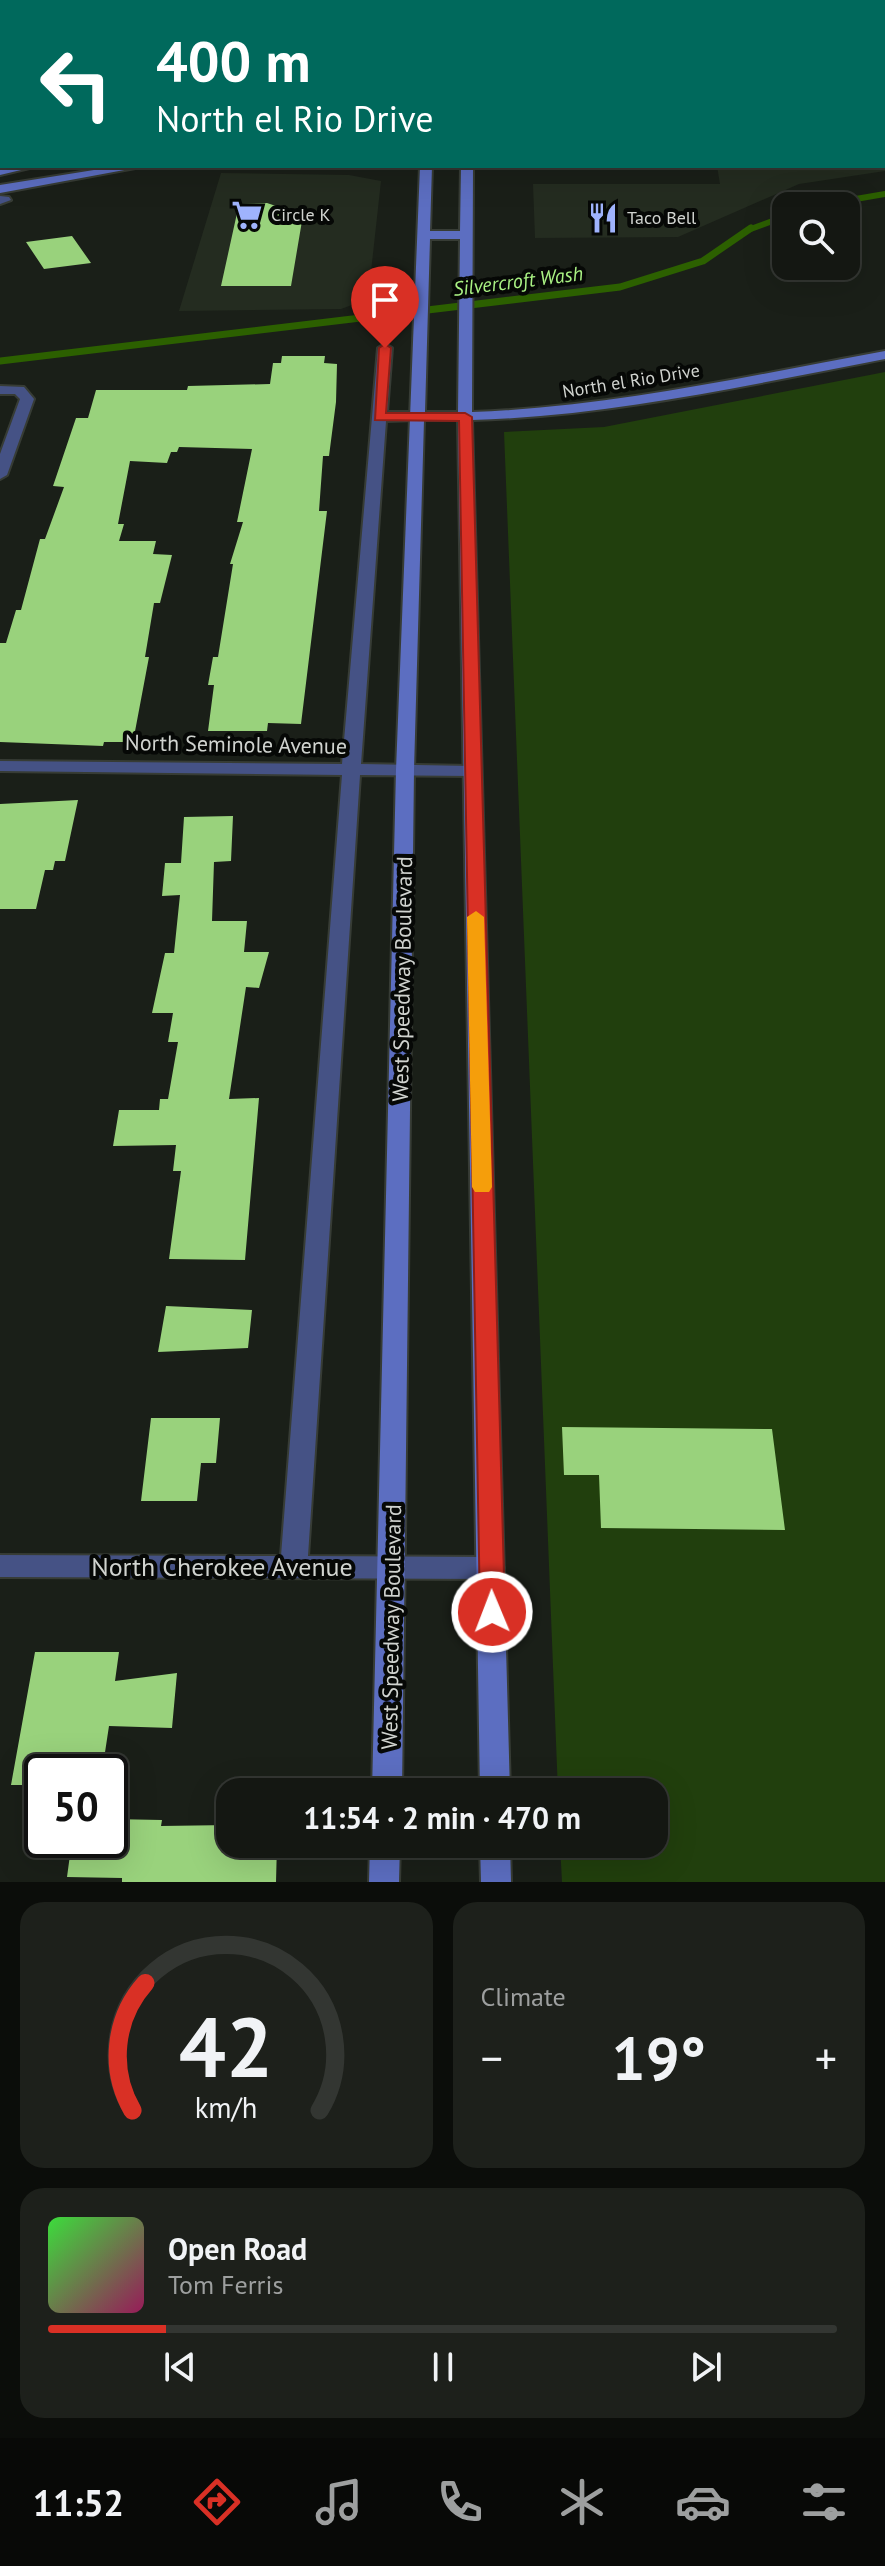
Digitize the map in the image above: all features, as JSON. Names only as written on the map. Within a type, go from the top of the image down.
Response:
[{"type":"main road","points":[[2,196],[131,168]]},
{"type":"main road","name":"West Speedway Boulevard","points":[[387,1778],[405,770],[426,168]]},
{"type":"main road","points":[[467,168],[465,417],[495,1778]]},
{"type":"main road","points":[[423,235],[466,235]]},
{"type":"main road","name":"North el Rio Drive","points":[[416,416],[465,417],[590,409],[885,355]]},
{"type":"main road","points":[[384,1882],[385,1858]]},
{"type":"main road","points":[[495,1858],[496,1882]]},
{"type":"street","points":[[294,1567],[351,770],[385,348]]},
{"type":"street","points":[[0,390],[19,390],[27,399],[0,475]]},
{"type":"street","name":"North el Rio Drive","points":[[379,417],[416,416]]},
{"type":"street","name":"North Seminole Avenue","points":[[0,766],[472,771]]},
{"type":"street","name":"North Cherokee Avenue","points":[[0,1566],[491,1568]]},
{"type":"shaded area","points":[[717,168],[885,168],[885,171],[799,184],[781,192],[772,192],[772,196],[678,237],[535,238],[533,184],[720,184]]},
{"type":"shaded area","points":[[221,173],[349,175],[381,181],[368,299],[341,309],[179,311]]},
{"type":"green space","points":[[885,372],[885,1882],[562,1882],[561,1858],[668,1858],[668,1778],[557,1778],[504,432],[604,427]]},
{"type":"building","points":[[267,203],[303,215],[291,286],[221,286],[239,204]]},
{"type":"building","points":[[72,236],[91,263],[44,269],[26,242]]},
{"type":"building","points":[[282,356],[325,356],[324,363],[337,364],[329,456],[323,456],[319,511],[327,511],[301,724],[268,723],[267,731],[208,731],[214,685],[208,685],[213,657],[218,657],[233,564],[230,564],[243,522],[237,522],[252,449],[179,447],[177,452],[171,452],[167,463],[130,461],[118,524],[124,524],[119,541],[156,541],[153,554],[172,555],[160,603],[154,603],[145,657],[149,657],[133,742],[104,742],[103,746],[0,742],[0,643],[6,643],[16,610],[21,610],[40,539],[45,539],[64,487],[53,486],[76,418],[88,418],[96,390],[187,390],[188,386],[270,384],[273,363],[281,363]]},
{"type":"building","points":[[78,800],[65,861],[55,861],[53,870],[45,870],[36,909],[0,909],[0,804]]},
{"type":"building","points":[[233,816],[231,861],[214,862],[212,921],[247,921],[244,952],[269,952],[259,988],[246,987],[229,1099],[259,1098],[245,1260],[169,1259],[181,1171],[173,1171],[176,1145],[113,1146],[119,1110],[159,1110],[160,1099],[168,1099],[178,1042],[168,1042],[173,1013],[152,1013],[165,953],[174,953],[180,895],[162,896],[165,863],[181,863],[184,817]]},
{"type":"building","points":[[166,1306],[252,1310],[248,1348],[158,1352]]},
{"type":"building","points":[[151,1418],[220,1418],[216,1463],[201,1463],[197,1501],[141,1501]]},
{"type":"building","points":[[562,1427],[772,1429],[785,1530],[601,1528],[599,1475],[564,1475]]},
{"type":"building","points":[[35,1652],[119,1652],[115,1681],[177,1673],[172,1728],[109,1726],[105,1754],[24,1754],[24,1785],[11,1785]]},
{"type":"building","points":[[128,1819],[162,1820],[161,1826],[216,1825],[216,1858],[277,1858],[276,1882],[122,1882],[122,1878],[67,1877],[70,1858],[128,1858]]},
{"type":"waterway","name":"Silvercroft Wash","points":[[860,198],[885,194]]},
{"type":"waterway","name":"Silvercroft Wash","points":[[748,230],[772,221]]},
{"type":"waterway","name":"Silvercroft Wash","points":[[0,361],[620,287],[703,261],[748,230]]},
{"type":"slow traffic","points":[[476,917],[482,1187]]},
{"type":"place","name":"Circle K","points":[[247,215]]},
{"type":"place","name":"Taco Bell","points":[[603,218]]},
{"type":"route","points":[[385,348],[379,417],[465,417],[492,1612]]}]
